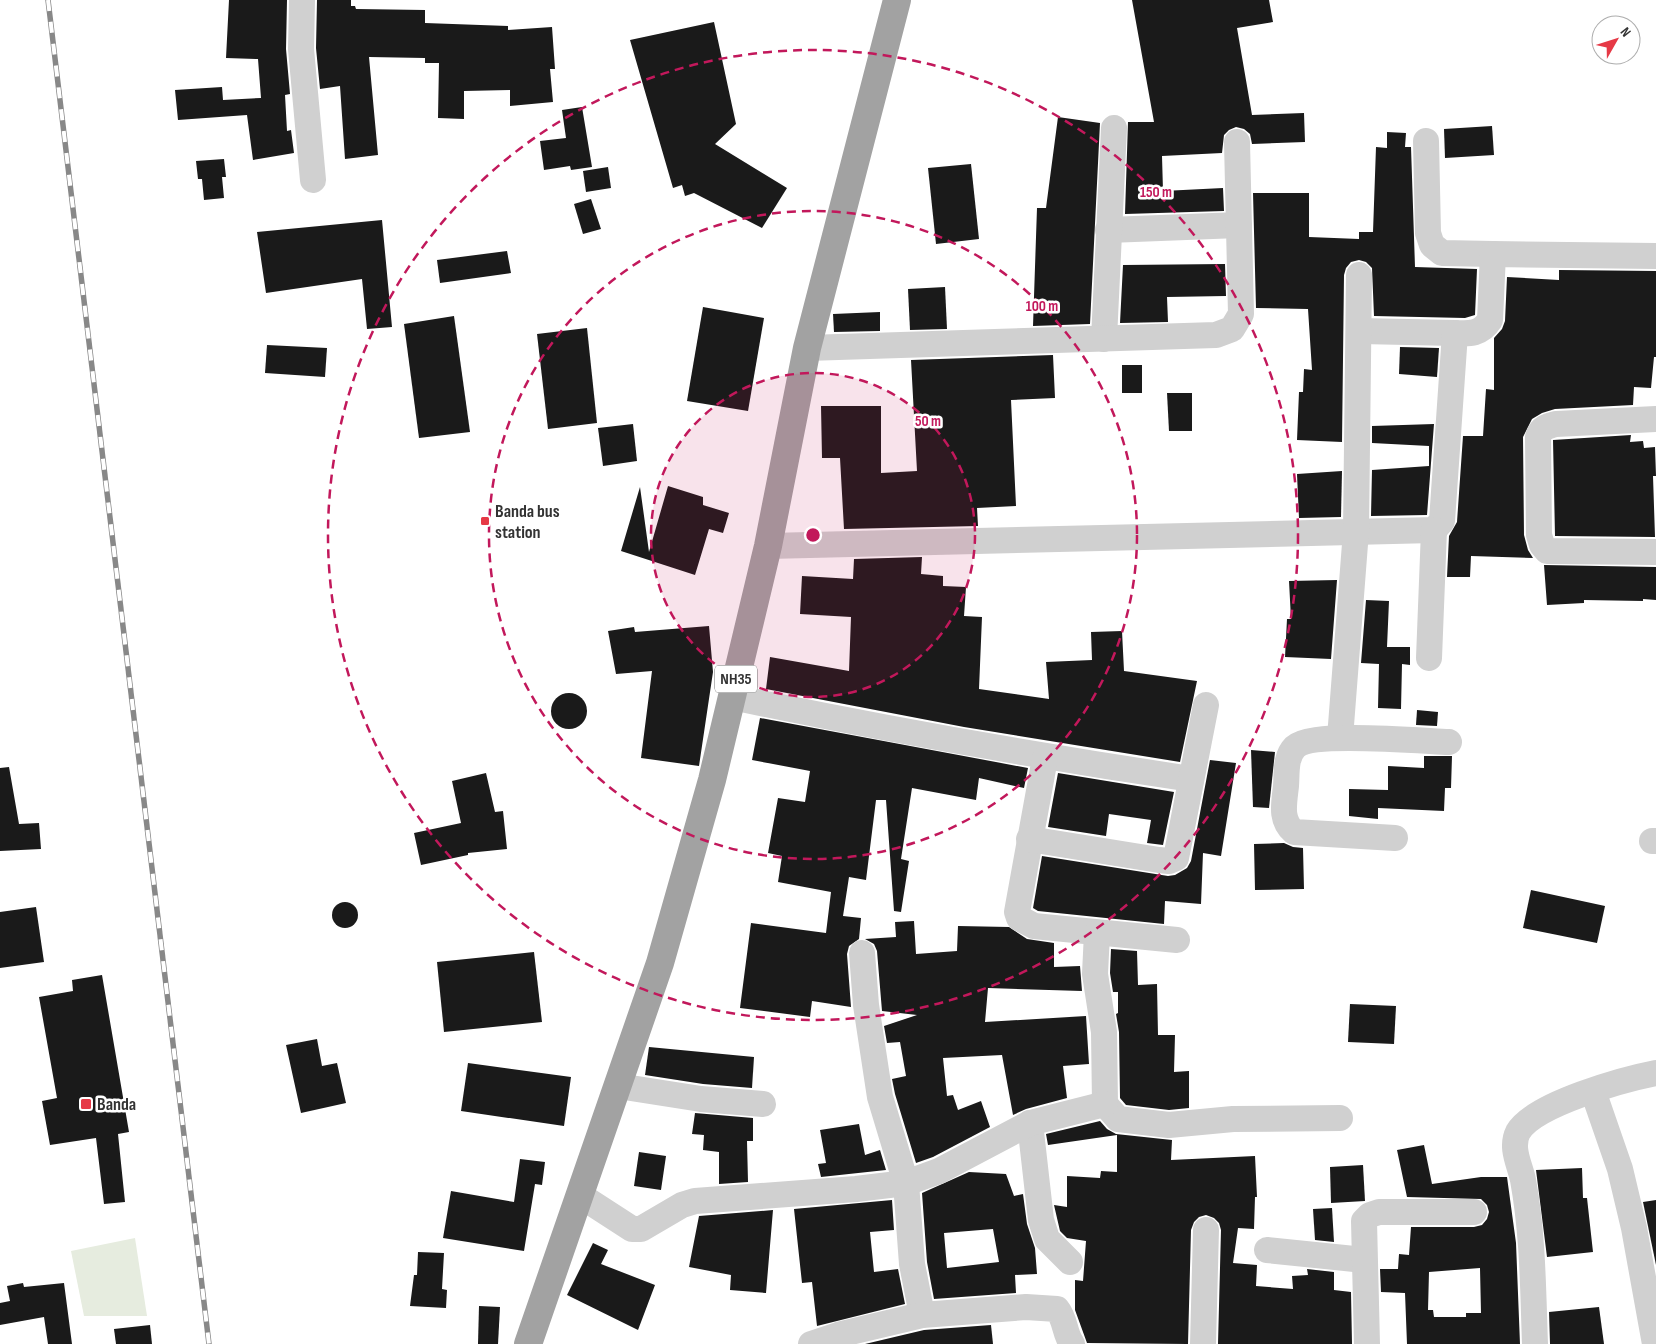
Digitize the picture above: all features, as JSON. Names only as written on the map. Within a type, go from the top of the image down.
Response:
[{"type":"highway","name":"NH35","points":[[528,1344],[582,1196],[660,963],[712,780],[768,546],[807,348],[897,0]]},
{"type":"street","points":[[302,0],[301,50],[313,180]]},
{"type":"street","points":[[1104,339],[1114,128]]},
{"type":"street","points":[[1426,141],[1428,232],[1432,245],[1442,253],[1656,256]]},
{"type":"street","points":[[807,348],[1216,335],[1232,329],[1241,314],[1237,142]]},
{"type":"street","points":[[1108,230],[1239,225]]},
{"type":"street","points":[[1360,331],[1472,334],[1484,329],[1490,320],[1493,254]]},
{"type":"street","points":[[1340,738],[1356,532],[1360,274]]},
{"type":"street","points":[[1428,658],[1434,530],[1442,521],[1455,333]]},
{"type":"street","points":[[1656,419],[1556,424],[1547,426],[1540,431],[1538,437],[1539,535],[1542,545],[1547,551],[1656,552]]},
{"type":"street","points":[[768,546],[1434,530]]},
{"type":"street","points":[[732,696],[896,731],[1045,758],[1192,779]]},
{"type":"street","points":[[1029,839],[1169,861],[1176,858],[1180,849],[1206,705]]},
{"type":"street","points":[[1395,838],[1306,835],[1294,832],[1287,826],[1283,815],[1288,754],[1296,745],[1307,740],[1340,738],[1449,742]]},
{"type":"street","points":[[1045,758],[1017,912],[1019,918],[1034,926],[1177,940]]},
{"type":"street","points":[[1096,933],[1095,974],[1104,1032],[1105,1104],[1118,1119],[1170,1125],[1232,1120],[1340,1118]]},
{"type":"street","points":[[862,953],[866,1005],[880,1097],[906,1183],[911,1256],[922,1314]]},
{"type":"street","points":[[1535,1344],[1529,1218],[1523,1179],[1515,1152],[1517,1133],[1527,1122],[1561,1103],[1622,1079],[1656,1073]]},
{"type":"street","points":[[618,1086],[700,1099],[763,1104]]},
{"type":"street","points":[[1593,1091],[1620,1169],[1655,1344]]},
{"type":"street","points":[[582,1196],[624,1225],[632,1229],[641,1229],[682,1205],[695,1201],[856,1189],[906,1183],[939,1171],[1030,1124],[1105,1104]]},
{"type":"street","points":[[1030,1124],[1041,1220],[1047,1239],[1070,1262]]},
{"type":"street","points":[[1367,1344],[1364,1222],[1370,1215],[1379,1212],[1474,1212]]},
{"type":"street","points":[[1203,1344],[1206,1230]]},
{"type":"street","points":[[1267,1250],[1364,1260]]},
{"type":"street","points":[[811,1344],[838,1335],[922,1314],[1026,1307],[1057,1309],[1063,1317],[1068,1338],[1072,1344]]},
{"type":"shaded area","points":[[135,1238],[147,1316],[84,1316],[71,1251]]},
{"type":"building","points":[[229,0],[287,0],[286,49],[290,94],[285,95],[287,131],[291,130],[294,153],[253,160],[247,115],[178,120],[175,90],[222,87],[223,100],[261,98],[258,59],[226,58]]},
{"type":"building","points":[[317,0],[351,0],[351,6],[355,6],[356,9],[425,10],[425,23],[508,26],[508,30],[552,27],[555,69],[550,69],[553,102],[510,106],[510,90],[464,91],[464,119],[438,118],[439,63],[425,63],[425,58],[369,57],[378,155],[345,159],[340,86],[320,89],[316,48]]},
{"type":"building","points":[[1132,0],[1269,0],[1273,22],[1237,28],[1252,115],[1304,113],[1305,142],[1252,144],[1250,134],[1244,129],[1236,127],[1224,135],[1222,153],[1162,156],[1163,191],[1223,188],[1224,211],[1125,214],[1128,122],[1154,122]]},
{"type":"building","points":[[714,22],[736,124],[715,144],[787,188],[762,228],[694,193],[685,196],[682,185],[673,188],[630,40]]},
{"type":"building","points":[[582,107],[592,167],[571,170],[570,166],[544,170],[540,141],[566,138],[562,110]]},
{"type":"building","points":[[1058,117],[1100,123],[1090,324],[1033,326],[1037,208],[1046,208]]},
{"type":"building","points":[[1492,126],[1494,155],[1445,158],[1444,129]]},
{"type":"building","points":[[1387,132],[1406,133],[1405,147],[1411,147],[1415,267],[1477,269],[1475,315],[1465,318],[1374,316],[1372,268],[1366,262],[1359,260],[1351,262],[1346,268],[1344,275],[1342,442],[1297,440],[1299,392],[1303,392],[1304,369],[1312,370],[1308,309],[1256,308],[1253,193],[1309,193],[1309,237],[1359,239],[1359,232],[1373,232],[1376,147],[1387,148]]},
{"type":"building","points":[[224,159],[226,177],[222,177],[224,198],[204,200],[202,179],[198,179],[196,161]]},
{"type":"building","points":[[971,164],[979,239],[936,244],[928,168]]},
{"type":"building","points":[[608,167],[611,188],[586,192],[583,171]]},
{"type":"building","points":[[591,199],[601,229],[583,234],[574,204]]},
{"type":"building","points":[[382,220],[392,327],[367,329],[362,279],[266,293],[257,232]]},
{"type":"building","points":[[507,251],[511,273],[440,283],[437,260]]},
{"type":"building","points":[[1225,264],[1226,296],[1167,297],[1168,322],[1120,323],[1123,265]]},
{"type":"building","points":[[1559,270],[1656,271],[1656,357],[1654,357],[1651,388],[1634,387],[1633,405],[1555,409],[1542,413],[1532,419],[1523,437],[1524,535],[1528,550],[1533,558],[1471,556],[1470,577],[1447,577],[1449,536],[1457,522],[1463,436],[1483,436],[1486,389],[1494,390],[1494,338],[1502,329],[1505,321],[1507,277],[1559,280]]},
{"type":"building","points":[[945,287],[947,329],[910,330],[908,289]]},
{"type":"building","points":[[703,307],[764,318],[748,411],[687,401]]},
{"type":"building","points":[[880,312],[880,331],[834,332],[833,314]]},
{"type":"building","points":[[454,316],[470,432],[419,438],[404,324]]},
{"type":"building","points":[[587,328],[597,423],[548,429],[537,334]]},
{"type":"building","points":[[267,345],[327,348],[325,377],[265,373]]},
{"type":"building","points":[[1400,347],[1439,348],[1437,377],[1399,374]]},
{"type":"building","points":[[1053,355],[1055,398],[1011,400],[1016,506],[977,508],[978,526],[844,529],[840,458],[822,458],[821,406],[881,406],[881,473],[917,471],[911,360]]},
{"type":"building","points":[[1122,365],[1142,365],[1142,393],[1122,393]]},
{"type":"building","points":[[1167,393],[1192,393],[1192,431],[1169,431]]},
{"type":"building","points":[[633,424],[637,461],[603,466],[598,428]]},
{"type":"building","points":[[1434,424],[1427,515],[1371,516],[1372,470],[1429,466],[1429,446],[1372,443],[1372,426]]},
{"type":"building","points":[[1631,435],[1630,442],[1643,441],[1644,448],[1655,447],[1656,476],[1653,476],[1655,537],[1555,536],[1553,440]]},
{"type":"building","points":[[1342,471],[1341,517],[1299,518],[1297,474]]},
{"type":"building","points":[[668,486],[703,497],[703,505],[729,513],[723,533],[709,529],[695,575],[621,551],[640,487],[649,552]]},
{"type":"building","points":[[922,557],[921,574],[943,576],[943,586],[966,587],[964,616],[982,617],[979,689],[1049,699],[1046,662],[1092,660],[1091,632],[1122,631],[1124,671],[1197,681],[1180,762],[964,727],[766,689],[770,657],[849,671],[851,617],[800,614],[802,576],[853,579],[854,559]]},
{"type":"building","points":[[1544,565],[1656,567],[1656,600],[1584,600],[1584,603],[1547,605]]},
{"type":"building","points":[[1337,580],[1331,659],[1285,657],[1287,619],[1291,619],[1289,581]]},
{"type":"building","points":[[1366,600],[1389,601],[1387,647],[1410,647],[1410,665],[1402,664],[1401,709],[1378,708],[1379,664],[1361,663]]},
{"type":"building","points":[[709,626],[713,672],[699,766],[641,758],[652,671],[616,674],[608,631],[634,627],[635,632]]},
{"type":"building","points":[[569,693],[582,698],[587,711],[582,724],[569,729],[556,724],[551,711],[556,698]]},
{"type":"building","points":[[1417,710],[1438,712],[1437,726],[1416,725]]},
{"type":"building","points":[[760,718],[1028,768],[1024,788],[979,778],[976,800],[912,788],[901,859],[909,861],[901,912],[894,911],[886,800],[876,800],[866,880],[849,877],[843,916],[861,918],[859,939],[849,946],[847,954],[851,1007],[812,1001],[810,1017],[740,1008],[751,923],[826,933],[831,892],[778,882],[782,856],[768,853],[778,798],[805,802],[810,771],[752,760]]},
{"type":"building","points":[[1251,750],[1275,752],[1269,808],[1253,807]]},
{"type":"building","points":[[1424,756],[1452,756],[1451,788],[1445,788],[1444,811],[1378,808],[1378,819],[1349,816],[1349,789],[1388,790],[1388,766],[1424,768]]},
{"type":"building","points":[[1210,760],[1236,763],[1221,856],[1203,853],[1201,904],[1165,901],[1164,924],[1038,911],[1033,908],[1042,856],[1168,876],[1175,875],[1187,868],[1191,861]]},
{"type":"building","points":[[9,767],[19,824],[39,823],[41,849],[0,851],[0,768]]},
{"type":"building","points":[[486,773],[495,812],[503,811],[507,849],[468,853],[468,855],[421,865],[414,833],[461,823],[452,781]]},
{"type":"building","points":[[1058,773],[1174,792],[1163,845],[1147,843],[1151,820],[1109,814],[1106,836],[1048,827]]},
{"type":"building","points":[[1284,843],[1293,847],[1303,848],[1304,889],[1255,890],[1254,844]]},
{"type":"building","points":[[1531,890],[1605,906],[1597,943],[1523,928]]},
{"type":"building","points":[[345,902],[354,906],[358,915],[354,924],[345,928],[336,924],[332,915],[336,906]]},
{"type":"building","points":[[36,907],[44,962],[0,968],[0,912]]},
{"type":"building","points":[[914,921],[916,954],[957,951],[958,926],[1009,927],[1027,939],[1054,943],[1054,967],[1080,966],[1082,991],[988,988],[985,1022],[1086,1016],[1089,1064],[1063,1066],[1067,1098],[1026,1109],[1013,1115],[1002,1055],[943,1058],[947,1096],[953,1095],[958,1110],[981,1101],[990,1127],[933,1157],[916,1163],[892,1079],[906,1076],[900,1042],[887,1043],[884,1026],[917,1015],[882,1011],[877,951],[874,944],[865,939],[896,937],[895,922]]},
{"type":"building","points":[[1111,949],[1137,951],[1138,985],[1157,984],[1158,1035],[1175,1035],[1174,1072],[1189,1071],[1189,1108],[1169,1110],[1126,1105],[1120,1098],[1119,1032],[1116,1014],[1118,1013],[1118,992],[1113,992],[1110,973]]},
{"type":"building","points":[[534,952],[542,1022],[444,1032],[437,962]]},
{"type":"building","points":[[102,975],[129,1132],[118,1134],[125,1202],[104,1204],[96,1138],[50,1145],[42,1101],[57,1098],[39,997],[73,991],[72,980]]},
{"type":"building","points":[[1350,1004],[1396,1006],[1394,1044],[1348,1042]]},
{"type":"building","points":[[317,1039],[322,1066],[337,1063],[346,1103],[301,1113],[286,1045]]},
{"type":"building","points":[[649,1047],[754,1057],[752,1088],[703,1084],[645,1075]]},
{"type":"building","points":[[468,1063],[571,1077],[564,1126],[461,1111]]},
{"type":"building","points":[[695,1113],[753,1118],[753,1141],[747,1141],[748,1182],[719,1184],[719,1152],[703,1150],[704,1135],[692,1134]]},
{"type":"building","points":[[1100,1121],[1107,1129],[1116,1134],[1172,1140],[1171,1160],[1255,1156],[1257,1197],[1255,1197],[1254,1229],[1238,1228],[1233,1263],[1257,1265],[1256,1286],[1293,1289],[1292,1276],[1308,1275],[1307,1269],[1334,1272],[1334,1290],[1351,1292],[1352,1344],[1218,1344],[1221,1230],[1219,1223],[1214,1218],[1206,1215],[1199,1217],[1194,1222],[1191,1230],[1188,1344],[1087,1343],[1075,1310],[1075,1280],[1083,1281],[1086,1241],[1067,1238],[1060,1231],[1054,1205],[1067,1207],[1067,1176],[1100,1178],[1101,1171],[1117,1172],[1117,1135],[1048,1145],[1046,1134]]},
{"type":"building","points":[[859,1124],[865,1155],[880,1150],[886,1170],[821,1177],[818,1164],[826,1163],[820,1130]]},
{"type":"building","points":[[1424,1145],[1432,1184],[1481,1177],[1507,1177],[1516,1243],[1520,1344],[1407,1344],[1405,1293],[1381,1292],[1380,1269],[1398,1269],[1399,1254],[1409,1255],[1411,1227],[1474,1227],[1482,1225],[1487,1219],[1489,1212],[1487,1205],[1481,1199],[1407,1197],[1397,1150]],"holes":[[[1480,1268],[1481,1313],[1466,1313],[1466,1317],[1434,1317],[1433,1310],[1428,1310],[1429,1272]]]},
{"type":"building","points":[[639,1152],[666,1156],[661,1190],[634,1186]]},
{"type":"building","points":[[520,1159],[545,1162],[542,1185],[535,1184],[524,1251],[443,1238],[451,1191],[514,1202]]},
{"type":"building","points":[[1363,1165],[1365,1201],[1331,1203],[1330,1167]]},
{"type":"building","points":[[1582,1168],[1583,1198],[1587,1198],[1593,1252],[1547,1257],[1536,1170]]},
{"type":"building","points":[[969,1172],[1006,1174],[1014,1196],[1023,1194],[1027,1224],[1035,1248],[1037,1274],[1015,1275],[1016,1293],[934,1299],[927,1262],[922,1193]],"holes":[[[993,1229],[999,1262],[947,1268],[944,1233]]]},
{"type":"building","points":[[892,1200],[894,1230],[870,1232],[874,1272],[898,1269],[905,1304],[817,1326],[812,1282],[802,1283],[794,1209]]},
{"type":"building","points":[[1656,1200],[1656,1265],[1643,1202]]},
{"type":"building","points":[[1332,1208],[1334,1242],[1315,1240],[1313,1209]]},
{"type":"building","points":[[773,1210],[766,1293],[730,1290],[731,1275],[689,1267],[699,1216]]},
{"type":"building","points":[[593,1243],[608,1250],[601,1264],[655,1285],[638,1330],[567,1295]]},
{"type":"building","points":[[418,1252],[444,1253],[442,1289],[447,1290],[446,1308],[410,1306],[414,1275],[417,1275]]},
{"type":"building","points":[[23,1283],[24,1287],[64,1283],[72,1344],[48,1344],[44,1317],[0,1325],[0,1303],[10,1301],[7,1286]]},
{"type":"building","points":[[479,1306],[500,1307],[498,1344],[478,1344]]},
{"type":"building","points":[[1599,1307],[1604,1344],[1550,1344],[1549,1312]]},
{"type":"building","points":[[150,1325],[152,1344],[116,1344],[114,1329]]},
{"type":"building","points":[[991,1325],[993,1344],[865,1344],[924,1330]]},
{"type":"railway","points":[[48,0],[209,1344]]},
{"type":"place","name":"Banda bus station","points":[[485,521]]},
{"type":"place","name":"Banda","points":[[86,1104]]}]
